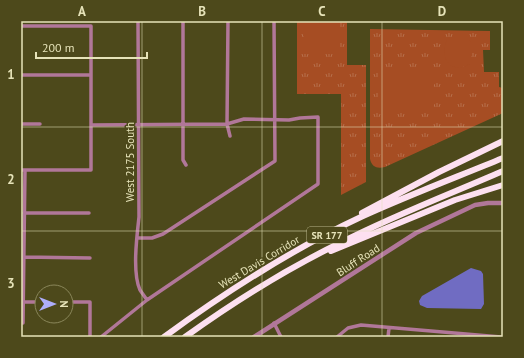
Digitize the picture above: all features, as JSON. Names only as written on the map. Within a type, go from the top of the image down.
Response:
[{"type":"highway","points":[[302,247],[317,237],[400,192],[457,162],[503,141]]},
{"type":"highway","name":"West Davis Corridor","points":[[164,337],[222,296],[262,270],[302,247],[370,214],[503,158]]},
{"type":"highway","name":"West Davis Corridor","points":[[185,337],[251,292],[344,240],[503,171]]},
{"type":"highway","points":[[305,261],[455,200],[501,186]]},
{"type":"street","name":"West 2175 South","points":[[138,21],[139,217],[136,276],[140,289],[147,300]]},
{"type":"street","points":[[183,21],[183,160],[186,165]]},
{"type":"street","points":[[228,21],[227,124],[230,136]]},
{"type":"street","points":[[137,238],[152,238],[163,234],[275,161],[274,21]]},
{"type":"street","points":[[21,26],[28,23],[91,26],[91,170],[23,170],[23,323]]},
{"type":"street","points":[[21,75],[91,75]]},
{"type":"street","points":[[91,125],[227,124],[244,119],[290,120],[318,117],[318,184],[147,300],[101,337]]},
{"type":"street","points":[[21,124],[40,124]]},
{"type":"street","name":"Bluff Road","points":[[254,337],[416,233],[475,205],[484,203],[503,203]]},
{"type":"street","points":[[24,213],[89,213]]},
{"type":"street","points":[[24,257],[90,258]]},
{"type":"street","points":[[22,302],[34,302]]},
{"type":"street","points":[[74,302],[90,302],[90,337]]},
{"type":"street","points":[[274,323],[281,337]]},
{"type":"street","points":[[338,337],[348,328],[361,325],[501,337]]},
{"type":"street","points":[[388,337],[389,328]]},
{"type":"street","points":[[438,337],[439,332]]},
{"type":"green space","points":[[297,21],[347,21],[347,65],[366,65],[366,182],[341,195],[341,94],[297,94]]},
{"type":"green space","points":[[304,21],[340,21],[340,54],[304,54]]},
{"type":"green space","points":[[370,29],[490,31],[490,50],[483,50],[484,72],[499,72],[499,87],[503,88],[503,113],[385,167],[375,167],[370,159]]},
{"type":"green space","points":[[447,40],[469,40],[471,42],[471,63],[464,67],[458,68],[449,64],[444,53]]},
{"type":"green space","points":[[378,72],[434,72],[434,108],[378,108]]},
{"type":"shaded area","points":[[471,268],[481,271],[483,274],[484,304],[481,309],[427,308],[420,305],[419,301],[422,296]]}]
